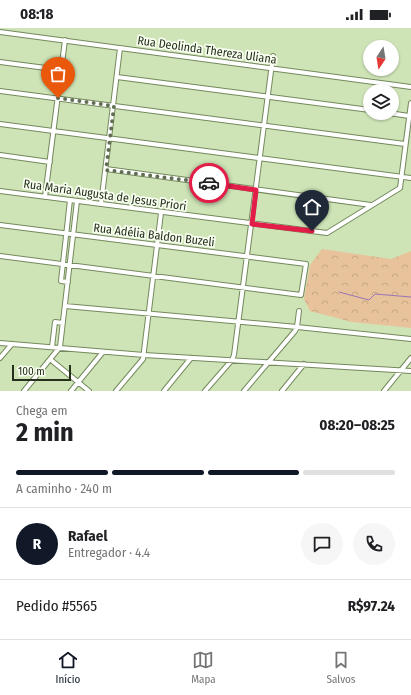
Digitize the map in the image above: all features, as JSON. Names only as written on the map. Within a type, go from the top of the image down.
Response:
[{"type":"street","name":"Rua Deolinda Thereza Uliana","points":[[0,32],[411,87]]},
{"type":"street","points":[[45,197],[65,40]]},
{"type":"street","points":[[101,204],[120,48]]},
{"type":"street","points":[[205,391],[232,360],[235,348],[273,56]]},
{"type":"street","points":[[0,62],[61,70]]},
{"type":"street","points":[[117,77],[363,109]]},
{"type":"street","points":[[0,91],[405,144]]},
{"type":"street","points":[[106,170],[371,205],[400,188],[411,103]]},
{"type":"street","points":[[399,115],[409,116]]},
{"type":"street","points":[[0,124],[411,178]]},
{"type":"street","points":[[0,155],[50,162]]},
{"type":"street","name":"Rua Maria Augusta de Jesus Priori","points":[[0,191],[161,213],[327,233],[371,205]]},
{"type":"street","points":[[68,282],[61,281],[70,200]]},
{"type":"street","points":[[24,391],[60,348],[77,201]]},
{"type":"street","points":[[116,391],[143,359],[161,213]]},
{"type":"street","name":"Rua Adélia Baldon Buzeli","points":[[0,225],[306,264],[301,295],[243,288]]},
{"type":"street","points":[[0,256],[243,288]]},
{"type":"street","points":[[65,306],[239,321],[411,339]]},
{"type":"street","points":[[244,391],[297,327],[300,311]]},
{"type":"street","points":[[52,347],[55,322],[63,323]]},
{"type":"street","points":[[0,343],[144,355],[411,372]]},
{"type":"street","points":[[0,358],[12,344]]},
{"type":"street","points":[[70,391],[103,352]]},
{"type":"street","points":[[164,391],[191,358]]},
{"type":"street","points":[[384,391],[411,358]]},
{"type":"street","points":[[51,360],[89,391]]},
{"type":"street","points":[[282,391],[304,364]]},
{"type":"green space","points":[[322,249],[391,259],[411,251],[411,328],[352,322],[310,311],[304,299],[310,265]]},
{"type":"waterway","points":[[339,292],[369,300],[375,294],[411,297]]},
{"type":"way so far","points":[[58,98],[114,106],[106,170],[209,183]]},
{"type":"route","points":[[209,183],[256,190],[252,224],[312,231]]}]
